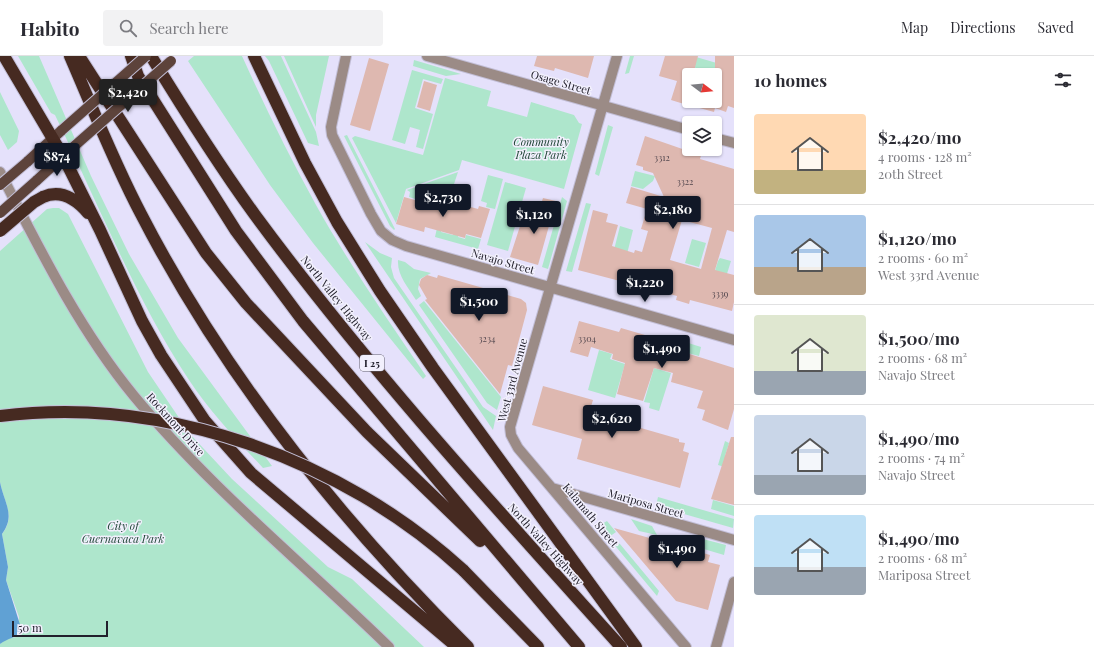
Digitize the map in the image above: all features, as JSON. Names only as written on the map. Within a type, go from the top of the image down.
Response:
[{"type":"highway","points":[[4,56],[57,134],[67,152],[100,230],[142,321],[161,355],[205,421],[251,473],[457,647]]},
{"type":"highway","points":[[70,56],[117,165],[141,214],[173,272],[228,359],[270,418],[330,497],[375,550],[468,647]]},
{"type":"highway","points":[[79,56],[206,254],[246,303],[367,432],[528,588]]},
{"type":"highway","points":[[131,56],[138,76],[236,231],[303,321],[578,647]]},
{"type":"highway","name":"North Valley Highway","points":[[151,56],[225,172],[320,300],[494,505],[621,647]]},
{"type":"highway","points":[[254,56],[305,163],[360,260],[433,368],[636,647]]},
{"type":"highway","points":[[0,232],[34,202],[43,197],[60,194],[75,200],[84,208],[100,230]]},
{"type":"highway","points":[[0,416],[42,413],[80,413],[140,419],[212,434],[296,463],[364,496],[417,531],[463,570],[538,647]]},
{"type":"main road","points":[[0,185],[146,56]]},
{"type":"main road","points":[[0,213],[176,56]]},
{"type":"street","name":"Navajo Street","points":[[346,56],[331,127],[337,148],[371,214],[386,236],[406,246],[734,340]]},
{"type":"street","name":"Osage Street","points":[[427,56],[682,128]]},
{"type":"street","name":"West 33rd Avenue","points":[[511,435],[511,426],[617,56]]},
{"type":"street","points":[[722,140],[734,143]]},
{"type":"street","name":"Rockmont Drive","points":[[0,172],[64,293],[99,349],[134,396],[191,459],[389,647]]},
{"type":"street","name":"Kalamath Street","points":[[511,435],[514,442],[686,647]]},
{"type":"street","name":"Mariposa Street","points":[[552,488],[734,540]]},
{"type":"street","points":[[716,647],[734,582]]},
{"type":"green space","points":[[18,56],[39,56],[91,176],[129,254],[178,338],[272,466],[263,468],[224,426],[189,380],[151,316],[134,283],[55,115],[51,113]]},
{"type":"green space","points":[[194,56],[242,56],[259,94],[316,205],[355,270],[426,376],[423,379],[313,243],[270,185],[188,61]]},
{"type":"green space","points":[[265,56],[281,56],[316,132],[319,146],[308,143],[269,61]]},
{"type":"green space","points":[[284,56],[329,56],[316,115],[316,127]]},
{"type":"green space","points":[[630,56],[634,56],[629,73],[625,74]]},
{"type":"green space","points":[[696,57],[727,66],[722,70],[722,68],[693,67]]},
{"type":"green space","points":[[414,60],[461,74],[446,76],[413,66]]},
{"type":"green space","points":[[412,70],[443,79],[441,84],[423,79],[415,108],[433,114],[423,149],[416,147],[420,130],[410,127],[405,144],[392,140]]},
{"type":"green space","name":"Community Plaza Park","points":[[445,78],[491,91],[487,106],[527,117],[531,102],[574,115],[579,123],[582,124],[564,189],[462,160],[459,170],[406,189],[396,223],[352,138],[355,136],[423,155]]},
{"type":"green space","points":[[0,92],[19,131],[17,142],[8,150],[0,135]]},
{"type":"green space","points":[[608,125],[613,127],[599,176],[595,174]]},
{"type":"green space","points":[[347,135],[395,229],[394,230],[390,226],[344,136]]},
{"type":"green space","points":[[635,171],[655,176],[653,181],[643,189],[631,186]]},
{"type":"green space","points":[[458,172],[447,205],[423,198],[422,201],[409,197],[410,192],[407,190]]},
{"type":"green space","points":[[488,175],[503,179],[495,209],[486,207],[487,203],[481,201]]},
{"type":"green space","points":[[505,182],[526,188],[508,251],[487,245]]},
{"type":"green space","points":[[562,197],[567,201],[548,269],[542,267]]},
{"type":"green space","points":[[586,203],[591,204],[572,272],[566,271]]},
{"type":"green space","name":"City of Cuernavaca Park","points":[[59,208],[68,214],[148,372],[190,434],[232,479],[328,567],[352,579],[424,647],[0,647],[0,644],[7,638],[17,637],[19,617],[6,580],[8,567],[2,534],[6,527],[9,515],[0,482],[0,251],[47,209]]},
{"type":"green space","points":[[620,226],[633,230],[627,254],[614,250]]},
{"type":"green space","points":[[437,228],[441,229],[441,232],[453,235],[454,232],[459,233],[458,237],[465,239],[466,235],[481,239],[478,249],[435,237]]},
{"type":"green space","points":[[692,239],[706,243],[699,267],[685,263]]},
{"type":"green space","points":[[365,242],[380,253],[392,258],[391,267],[394,278],[483,407],[496,416],[493,430]]},
{"type":"green space","points":[[720,258],[731,261],[726,277],[714,274]]},
{"type":"green space","points":[[398,260],[405,262],[414,269],[431,273],[420,279],[418,289],[421,296],[416,300],[401,276]]},
{"type":"green space","points":[[424,301],[501,397],[497,410],[487,403],[419,305]]},
{"type":"green space","points":[[682,341],[701,347],[699,356],[680,351]]},
{"type":"green space","points":[[599,350],[612,354],[610,359],[625,364],[615,398],[588,390]]},
{"type":"green space","points":[[654,368],[671,373],[659,411],[649,408],[650,403],[644,402]]},
{"type":"green space","points":[[725,441],[729,443],[725,456],[728,468],[718,465]]},
{"type":"green space","points":[[658,497],[734,519],[733,528],[656,506]]},
{"type":"green space","points":[[713,500],[734,506],[734,516],[711,509]]},
{"type":"green space","points":[[631,519],[652,526],[657,535],[639,531]]},
{"type":"green space","points":[[607,521],[616,532],[609,537],[601,529],[602,524]]},
{"type":"green space","points":[[699,538],[726,545],[724,555],[697,547]]},
{"type":"green space","points":[[612,542],[620,544],[659,591],[657,596]]},
{"type":"water","points":[[0,482],[9,515],[6,527],[2,534],[8,567],[6,580],[22,631],[0,644]]},
{"type":"building","points":[[537,56],[594,56],[588,78],[555,68],[554,71],[534,66]]},
{"type":"building","points":[[665,56],[698,56],[695,68],[682,68],[682,103],[671,100],[677,81],[659,76]]},
{"type":"building","points":[[715,56],[734,56],[734,108],[728,106],[726,112],[715,108],[722,108],[722,68],[715,68]]},
{"type":"building","points":[[369,58],[389,64],[370,131],[350,125]]},
{"type":"building","points":[[424,81],[437,85],[430,111],[417,107]]},
{"type":"building","points":[[700,108],[715,108],[714,112]]},
{"type":"building","points":[[645,136],[682,149],[682,156],[701,156],[700,159],[734,169],[734,232],[727,230],[715,270],[734,275],[734,302],[732,311],[690,300],[689,304],[676,300],[677,296],[578,270],[593,210],[608,214],[606,222],[618,225],[612,246],[634,253],[635,250],[642,252],[648,231],[641,229],[647,209],[626,203],[631,187],[664,197],[653,173],[643,170],[643,167],[636,165]],"holes":[[[682,220],[712,228],[701,269],[670,260]]]},
{"type":"building","points":[[404,197],[433,205],[434,202],[448,206],[449,201],[478,209],[479,206],[490,209],[481,238],[466,234],[465,238],[425,227],[424,232],[396,224]]},
{"type":"building","points":[[543,198],[556,201],[538,265],[510,257],[522,220],[535,223]]},
{"type":"building","points":[[427,275],[437,278],[438,275],[521,299],[526,303],[527,310],[512,366],[508,365],[500,394],[425,300],[427,299],[419,285],[421,279]]},
{"type":"building","points":[[579,321],[619,332],[621,328],[662,340],[661,345],[734,368],[734,409],[728,430],[702,420],[705,410],[697,408],[703,391],[671,382],[673,373],[654,368],[643,401],[617,394],[625,363],[612,359],[613,354],[591,347],[588,357],[570,352]]},
{"type":"building","points":[[543,386],[593,400],[589,413],[679,439],[679,442],[685,443],[683,451],[689,453],[680,488],[577,459],[582,439],[532,425]]},
{"type":"building","points":[[731,437],[734,437],[734,505],[711,499]]},
{"type":"building","points":[[614,528],[710,555],[708,562],[720,565],[708,610],[676,601]]}]
